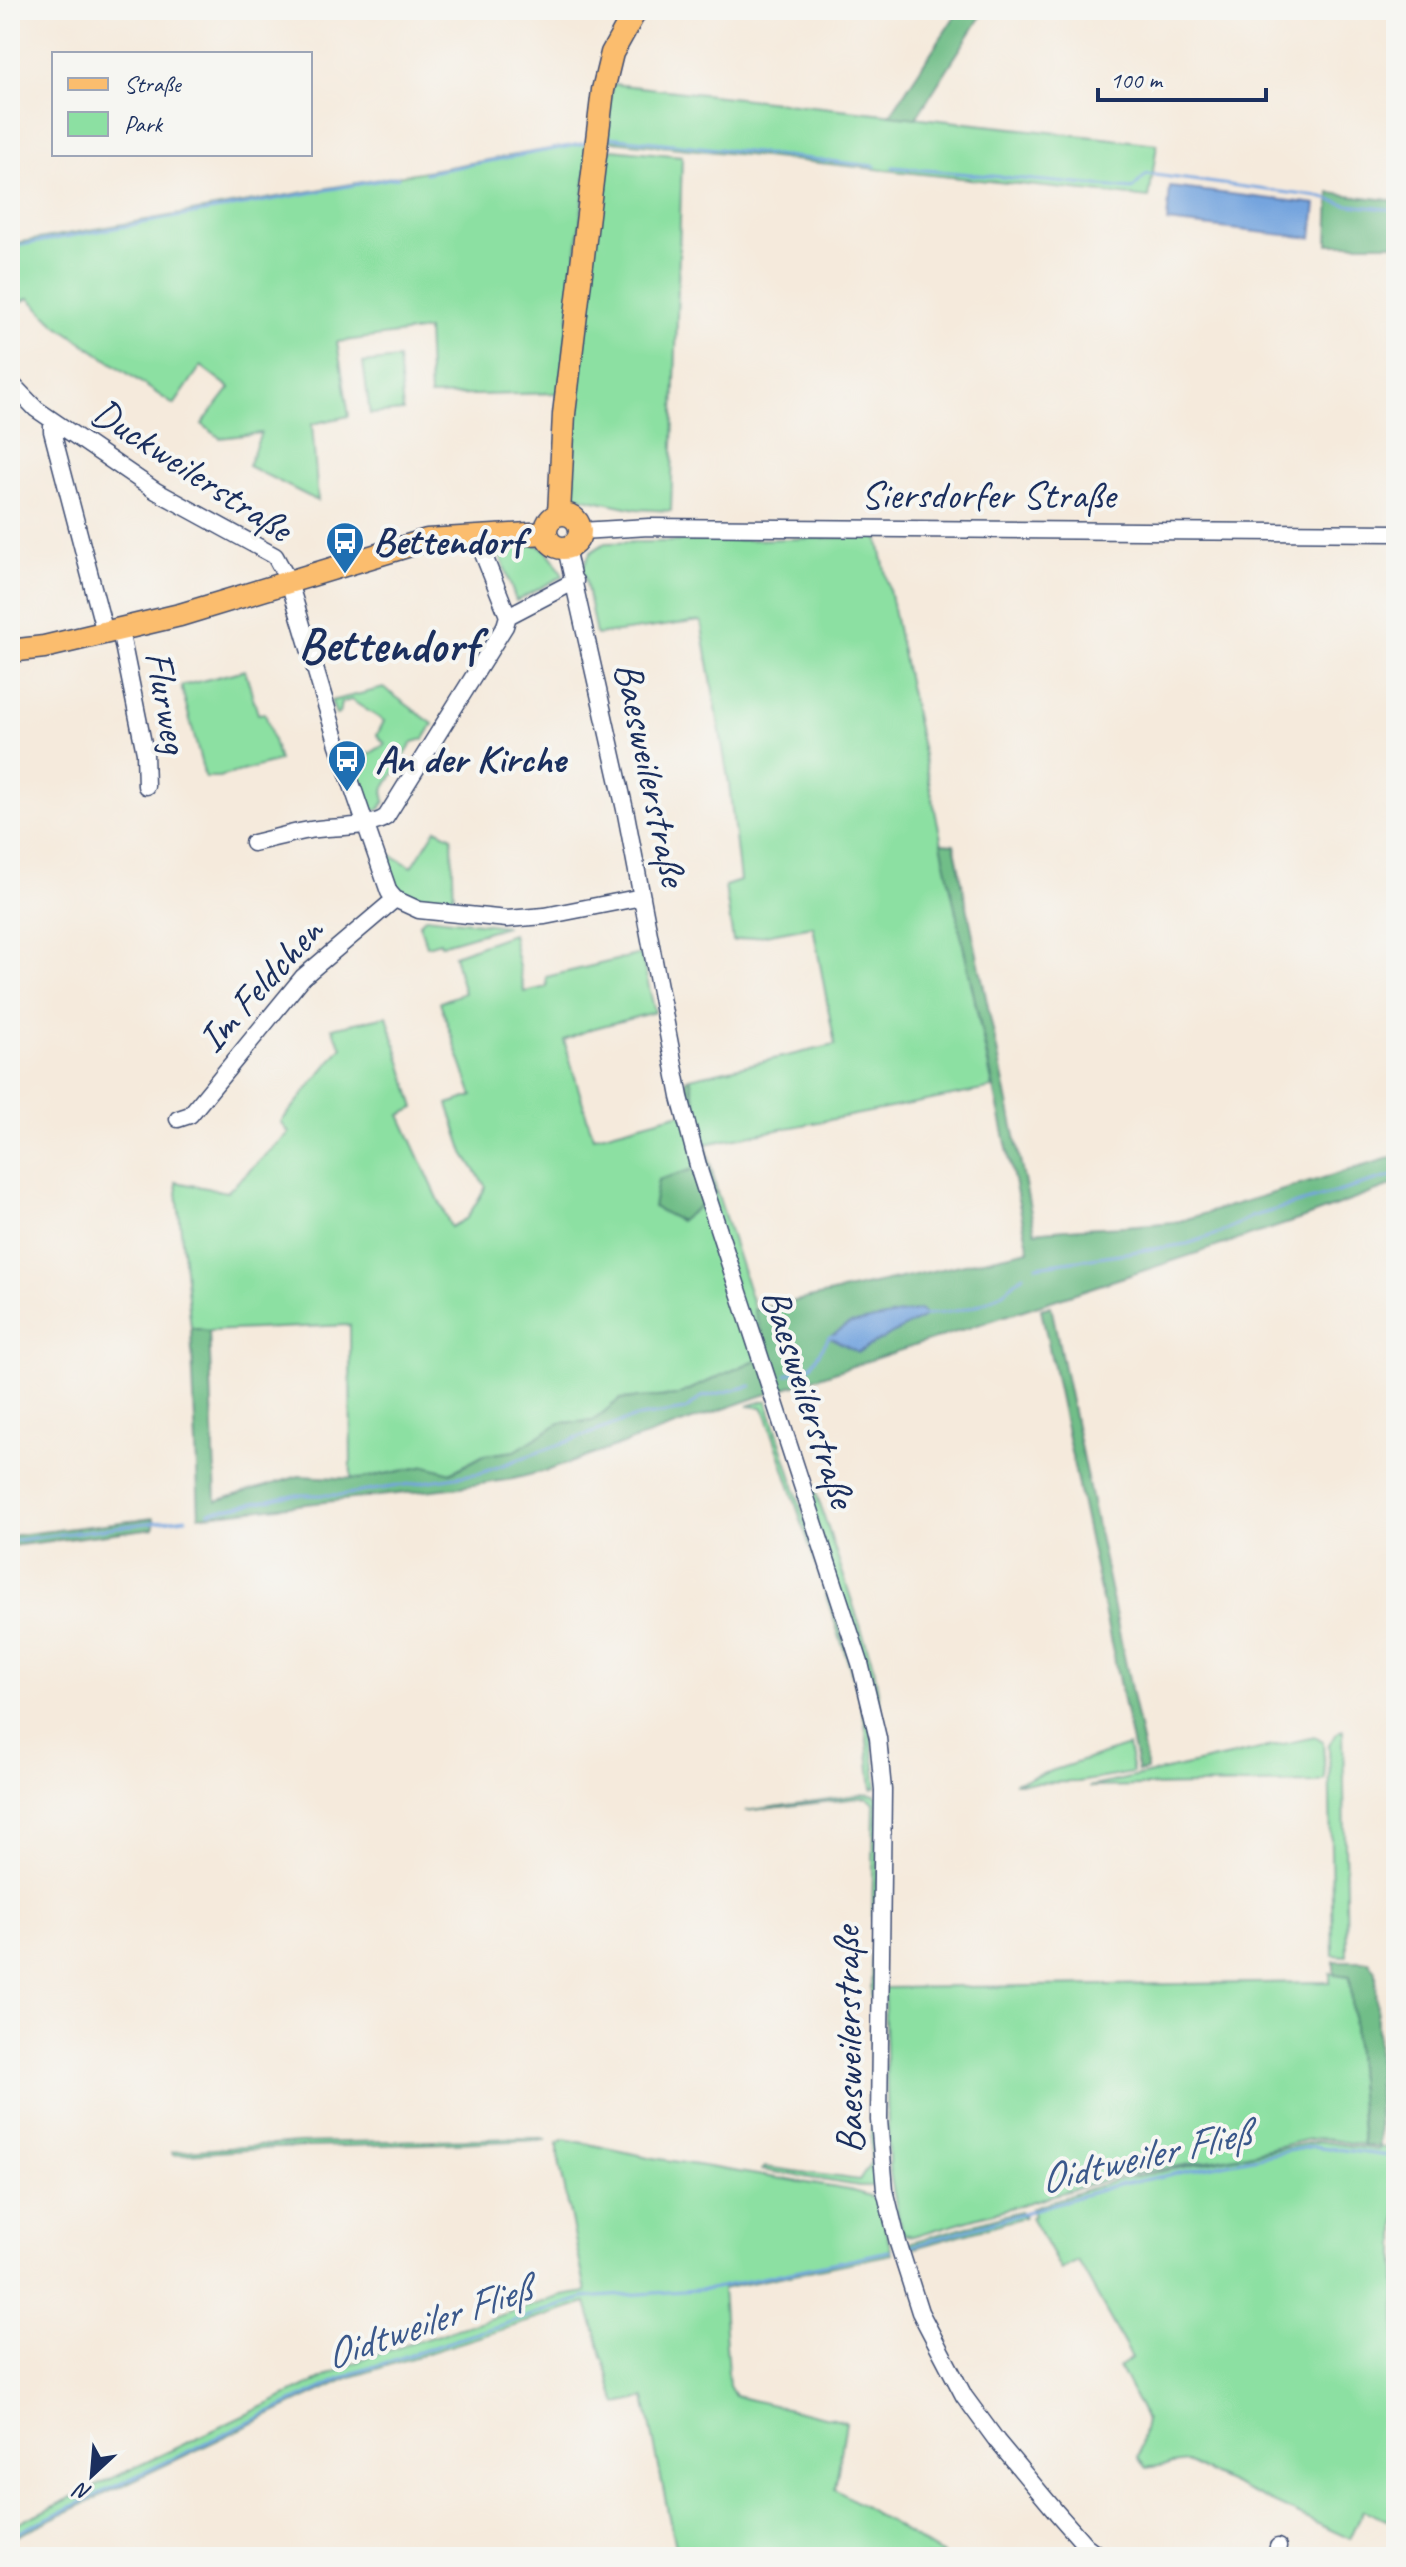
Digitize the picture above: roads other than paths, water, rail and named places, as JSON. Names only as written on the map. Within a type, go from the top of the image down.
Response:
[{"type":"main road","points":[[10,651],[44,647],[180,615],[427,540],[480,535],[553,524],[574,518],[573,539],[553,545],[553,524],[564,414],[603,90],[612,53],[636,10]]},
{"type":"street","name":"Duckweilerstraße","points":[[10,382],[36,409],[156,491],[275,556],[289,582]]},
{"type":"street","name":"Duckweilerstraße","points":[[52,420],[52,431],[113,631]]},
{"type":"street","name":"Siersdorfer Straße","points":[[573,539],[665,527],[1396,533]]},
{"type":"street","points":[[253,843],[342,825],[364,826],[386,817],[505,626],[508,616],[480,546],[480,535]]},
{"type":"street","name":"Baesweilerstraße","points":[[573,539],[575,581],[642,897],[680,1097],[700,1173],[860,1663],[878,1738],[883,1790],[879,2120],[885,2190],[898,2243],[920,2312],[964,2396],[1081,2552],[1101,2557]]},
{"type":"street","points":[[508,616],[575,581]]},
{"type":"street","points":[[289,582],[364,826],[389,892],[395,899],[419,910],[507,919],[545,916],[642,897]]},
{"type":"street","name":"Flurweg","points":[[113,631],[145,753],[146,786]]},
{"type":"street","name":"Im Feldchen","points":[[178,1119],[190,1115],[303,977],[395,899]]},
{"type":"water","points":[[1170,187],[1316,204],[1312,238],[1167,222]]},
{"type":"water","points":[[920,1310],[926,1316],[858,1352],[829,1337],[850,1324]]},
{"type":"waterway","points":[[608,137],[875,166]]},
{"type":"waterway","points":[[425,173],[587,143]]},
{"type":"waterway","points":[[893,167],[1132,189],[1147,174],[1396,210]]},
{"type":"waterway","points":[[10,247],[398,177]]},
{"type":"waterway","points":[[1037,1266],[1187,1244],[1220,1233],[1251,1217],[1396,1175]]},
{"type":"waterway","points":[[922,1316],[977,1306],[1011,1286],[1023,1275]]},
{"type":"waterway","points":[[786,1375],[811,1366],[829,1337],[833,1336]]},
{"type":"waterway","points":[[209,1512],[293,1495],[341,1495],[481,1473],[633,1418],[685,1410],[702,1397],[751,1386]]},
{"type":"waterway","points":[[10,1541],[186,1518]]},
{"type":"waterway","name":"Oidtweiler Fließ","points":[[908,2247],[1118,2185],[1313,2146],[1396,2157]]},
{"type":"waterway","name":"Oidtweiler Fließ","points":[[10,2536],[351,2374],[584,2298],[710,2289],[889,2251]]},
{"type":"place","name":"Bettendorf","points":[[345,575]]},
{"type":"place","name":"An der Kirche","points":[[347,793]]},
{"type":"district","name":"Bettendorf","points":[[388,645]]}]
